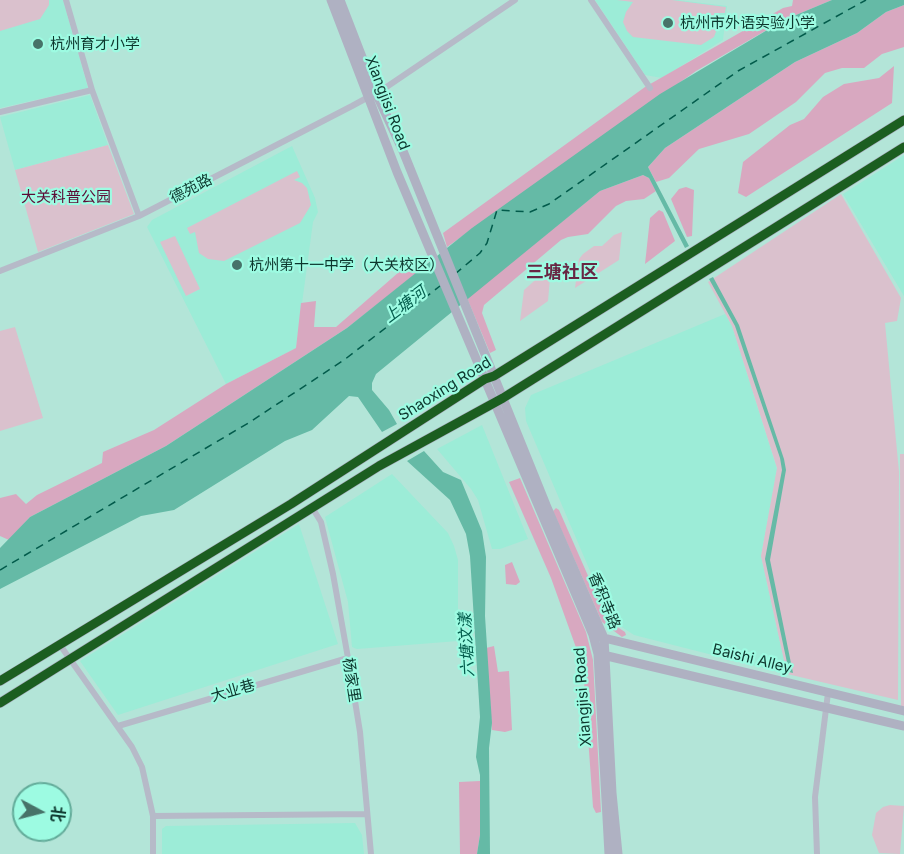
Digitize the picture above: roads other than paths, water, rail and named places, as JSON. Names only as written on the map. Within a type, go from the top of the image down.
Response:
[{"type":"main road","name":"Xiangjisi Road","points":[[331,0],[372,95],[428,212],[472,324],[499,401],[602,655],[609,854]]},
{"type":"main road","name":"Xiangjisi Road","points":[[340,0],[416,216],[462,327],[490,377]]},
{"type":"main road","name":"Shaoxing Road","points":[[0,681],[291,504],[490,377],[904,120]]},
{"type":"main road","points":[[0,703],[379,466],[499,401],[904,147]]},
{"type":"main road","name":"香积寺路","points":[[499,401],[604,638],[602,655],[618,854]]},
{"type":"main road","name":"Baishi Alley","points":[[593,635],[904,711]]},
{"type":"main road","name":"Baishi Alley","points":[[602,655],[904,726]]},
{"type":"street","points":[[66,0],[92,90],[140,216]]},
{"type":"street","name":"德苑路","points":[[0,271],[140,216],[372,95],[515,0]]},
{"type":"street","points":[[591,0],[650,88]]},
{"type":"street","points":[[0,111],[92,90]]},
{"type":"street","name":"杨家里","points":[[313,509],[321,522],[348,658],[360,732],[371,854]]},
{"type":"street","points":[[60,645],[118,726],[142,767],[153,816],[153,854]]},
{"type":"street","name":"大业巷","points":[[118,726],[348,658]]},
{"type":"street","points":[[816,854],[816,796],[828,693]]},
{"type":"street","points":[[153,816],[367,814]]},
{"type":"water","name":"上塘河","points":[[832,0],[904,0],[904,5],[886,12],[857,33],[795,62],[665,148],[648,167],[689,246],[685,248],[649,178],[643,175],[600,191],[376,374],[372,390],[389,410],[397,424],[382,432],[358,397],[349,396],[312,430],[285,441],[174,510],[141,516],[0,589],[0,548],[30,517],[166,446],[347,328],[472,228],[660,94],[784,20]]},
{"type":"water","points":[[713,277],[739,325],[784,459],[786,470],[770,560],[793,673],[789,672],[765,559],[782,470],[780,458],[735,326],[709,279]]},
{"type":"water","points":[[424,451],[443,472],[461,480],[482,531],[486,557],[485,616],[492,723],[489,748],[490,854],[477,854],[480,835],[480,775],[476,757],[480,717],[470,556],[466,534],[450,500],[407,461]]},
{"type":"place","name":"杭州市外语实验小学","points":[[668,23]]},
{"type":"place","name":"杭州育才小学","points":[[38,44]]},
{"type":"place","name":"杭州第十一中学（大关校区）","points":[[237,265]]},
{"type":"district","name":"三塘社区","points":[[562,273]]},
{"type":"park label","name":"大关科普公园","points":[[66,197]]},
{"type":"water label","name":"六塘汶漾","points":[[467,645]]}]
